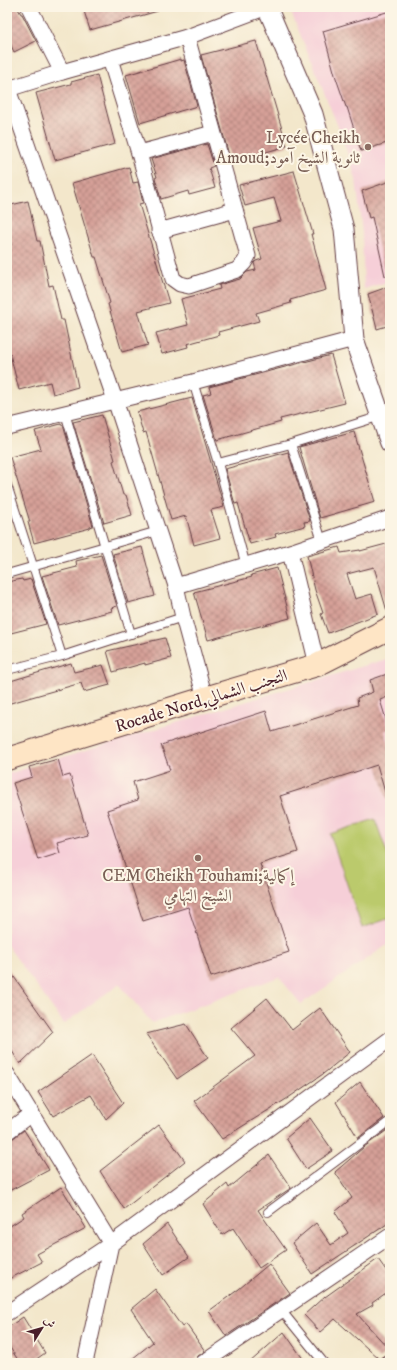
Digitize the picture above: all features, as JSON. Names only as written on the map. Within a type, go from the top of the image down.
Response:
[{"type":"main road","name":"Rocade Nord,التجنب الشمالي","points":[[7,759],[317,665],[390,628]]},
{"type":"street","points":[[29,7],[62,72]]},
{"type":"street","points":[[205,698],[176,586],[116,400],[7,89],[187,37],[267,7],[313,114],[344,229],[354,339],[390,443]]},
{"type":"street","points":[[110,58],[139,153],[173,279],[180,284],[189,286],[237,270],[244,264],[248,256],[187,37]]},
{"type":"street","points":[[139,153],[213,133]]},
{"type":"street","points":[[159,231],[235,210]]},
{"type":"street","points":[[7,427],[193,382],[354,339]]},
{"type":"street","points":[[176,586],[246,566],[390,518]]},
{"type":"street","points":[[290,552],[317,665]]},
{"type":"street","points":[[7,1313],[111,1244],[390,1039]]},
{"type":"street","points":[[7,1074],[111,1244],[85,1363]]},
{"type":"street","points":[[7,1132],[32,1113]]},
{"type":"street","points":[[203,1363],[390,1236]]},
{"type":"lane","points":[[193,382],[218,463],[246,566]]},
{"type":"lane","points":[[65,413],[131,634]]},
{"type":"lane","points":[[218,463],[291,444],[381,416]]},
{"type":"lane","points":[[291,444],[322,541]]},
{"type":"lane","points":[[7,485],[62,656]]},
{"type":"lane","points":[[7,574],[158,531]]},
{"type":"lane","points":[[7,670],[62,656],[183,617]]},
{"type":"lane","points":[[268,1212],[390,1121]]},
{"type":"lane","points":[[281,1310],[324,1363]]},
{"type":"lane","points":[[382,1363],[390,1360]]},
{"type":"shaded area","name":"Lycée Cheikh Amoud;ثانوية الشيخ آمود","points":[[306,7],[390,7],[390,281],[364,289],[362,233],[356,179],[339,129],[291,12]]},
{"type":"shaded area","name":"CEM Cheikh Touhami;إكمالية الشيخ التهامي","points":[[390,658],[390,943],[301,1004],[279,977],[152,1023],[119,984],[64,1024],[7,945],[7,774]]},
{"type":"green space","points":[[375,819],[390,861],[390,918],[362,928],[330,834]]},
{"type":"building","points":[[7,7],[17,7],[36,41],[14,52],[7,37]]},
{"type":"building","points":[[99,7],[157,7],[158,11],[90,30],[84,11]]},
{"type":"building","points":[[390,11],[390,142],[361,151],[335,75],[323,31]]},
{"type":"building","points":[[256,41],[287,146],[231,162],[201,55]]},
{"type":"building","points":[[181,59],[181,61],[184,60],[197,106],[140,123],[126,75]]},
{"type":"building","points":[[97,75],[115,144],[55,160],[36,93],[71,84],[71,82]]},
{"type":"building","points":[[207,144],[214,166],[209,168],[215,188],[189,195],[188,191],[161,199],[155,178],[157,177],[151,159]]},
{"type":"building","points":[[129,167],[133,183],[138,182],[143,203],[139,204],[169,303],[138,311],[148,345],[122,352],[108,304],[110,303],[96,257],[94,257],[72,183]]},
{"type":"building","points":[[294,171],[313,234],[311,234],[326,290],[290,300],[291,303],[256,313],[259,321],[218,332],[219,335],[187,344],[188,347],[162,354],[156,333],[188,325],[181,299],[220,289],[219,285],[240,279],[247,272],[256,270],[254,263],[262,259],[253,228],[281,221],[274,198],[245,206],[239,185]]},
{"type":"building","points":[[390,181],[390,276],[385,276],[372,217],[369,218],[362,191]]},
{"type":"building","points":[[28,201],[37,241],[40,241],[49,286],[53,285],[61,320],[64,320],[78,387],[53,394],[50,382],[19,390],[10,354],[7,354],[7,246],[11,245],[7,231],[7,206]]},
{"type":"building","points":[[390,286],[390,325],[377,329],[368,294]]},
{"type":"building","points":[[331,355],[345,403],[280,419],[281,422],[217,440],[203,395],[211,393],[209,387]]},
{"type":"building","points":[[192,398],[224,507],[211,510],[220,538],[194,545],[186,516],[171,520],[146,432],[143,433],[137,412]]},
{"type":"building","points":[[102,415],[123,495],[126,495],[132,515],[104,523],[73,422]]},
{"type":"building","points":[[61,424],[63,425],[93,526],[34,543],[28,522],[30,522],[10,457],[41,449],[35,431]]},
{"type":"building","points":[[354,432],[375,502],[320,518],[299,447]]},
{"type":"building","points":[[288,452],[310,521],[304,522],[305,526],[275,534],[276,537],[250,544],[238,503],[235,504],[225,469]]},
{"type":"building","points":[[390,543],[390,610],[387,611],[374,567],[347,574],[355,599],[372,594],[378,614],[328,633],[321,614],[323,613],[315,590],[307,556],[339,547],[341,553],[360,551]]},
{"type":"building","points":[[142,547],[155,596],[128,603],[113,554]]},
{"type":"building","points":[[101,555],[117,606],[111,608],[112,611],[58,625],[42,576],[77,567],[76,561]]},
{"type":"building","points":[[277,568],[290,618],[208,640],[194,592],[252,577],[251,575]]},
{"type":"building","points":[[22,579],[23,581],[31,579],[46,624],[7,634],[7,582]]},
{"type":"building","points":[[165,638],[171,658],[145,665],[145,663],[113,672],[107,651]]},
{"type":"building","points":[[71,663],[74,672],[103,665],[110,685],[84,692],[81,683],[7,704],[7,682]]},
{"type":"building","points":[[390,673],[390,696],[380,700],[389,729],[385,731],[390,747],[390,799],[387,799],[377,765],[280,796],[298,852],[260,864],[289,952],[211,977],[188,907],[143,921],[107,810],[138,800],[133,782],[170,770],[161,745],[266,711],[272,732],[358,705],[357,698],[373,692],[370,680]]},
{"type":"building","points":[[58,759],[63,777],[70,775],[88,835],[57,843],[60,853],[38,860],[13,783],[32,777],[29,767]]},
{"type":"building","points":[[7,967],[53,1032],[20,1064],[7,1043]]},
{"type":"building","points":[[267,998],[292,1030],[320,1008],[350,1052],[323,1074],[288,1098],[222,1139],[194,1101],[255,1056],[231,1028]]},
{"type":"building","points":[[186,1024],[208,1058],[177,1079],[146,1034]]},
{"type":"building","points":[[92,1055],[123,1103],[106,1119],[91,1095],[53,1116],[38,1092]]},
{"type":"building","points":[[360,1082],[384,1118],[358,1138],[336,1102]]},
{"type":"building","points":[[310,1118],[333,1151],[306,1169],[286,1138]]},
{"type":"building","points":[[159,1125],[185,1161],[124,1209],[100,1171]]},
{"type":"building","points":[[390,1128],[390,1222],[312,1274],[292,1243],[316,1223],[331,1245],[348,1233],[335,1212],[352,1198],[335,1172],[364,1147]]},
{"type":"building","points":[[24,1130],[49,1170],[7,1192],[7,1141]]},
{"type":"building","points":[[269,1155],[291,1188],[258,1210],[286,1250],[259,1268],[233,1228],[222,1235],[203,1204],[227,1184],[229,1188]]},
{"type":"building","points":[[61,1187],[86,1228],[37,1254],[42,1262],[7,1280],[7,1228],[24,1217],[22,1213]]},
{"type":"building","points":[[167,1224],[189,1257],[163,1275],[143,1244]]},
{"type":"building","points":[[378,1259],[390,1276],[390,1290],[372,1303],[373,1305],[357,1314],[390,1350],[379,1359],[335,1319],[320,1332],[304,1315],[325,1296]]},
{"type":"building","points":[[269,1264],[290,1293],[226,1336],[209,1311]]},
{"type":"building","points":[[155,1289],[182,1327],[186,1324],[205,1351],[198,1356],[194,1363],[127,1363],[153,1342],[131,1309]]},
{"type":"building","points":[[23,1317],[45,1353],[31,1363],[20,1363],[7,1343],[7,1328]]},
{"type":"building","points":[[284,1332],[306,1363],[249,1363]]},
{"type":"place","name":"Lycée Cheikh Amoud;ثانوية الشيخ آمود","points":[[368,147]]},
{"type":"place","name":"CEM Cheikh Touhami;إكمالية الشيخ التهامي","points":[[198,858]]}]
